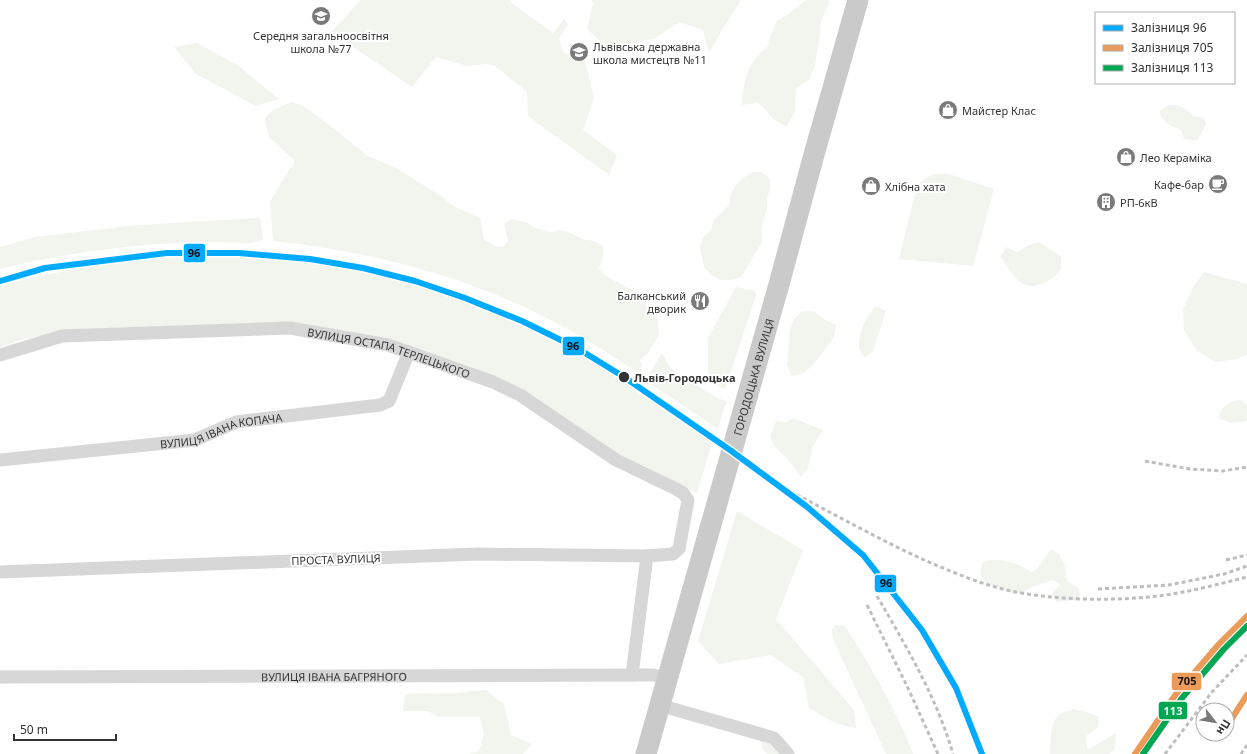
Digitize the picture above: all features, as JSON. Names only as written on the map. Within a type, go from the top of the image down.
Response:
[{"type":"main road","name":"ГОРОДОЦЬКА ВУЛИЦЯ","points":[[646,754],[744,410],[858,0]]},
{"type":"street","name":"ВУЛИЦЯ ОСТАПА ТЕРЛЕЦЬКОГО","points":[[0,355],[62,336],[290,328],[388,345],[493,382],[520,395],[616,460],[683,493],[688,500],[679,549],[673,554]]},
{"type":"street","name":"ВУЛИЦЯ ІВАНА КОПАЧА","points":[[0,460],[195,440],[236,422],[380,405],[389,401],[409,352]]},
{"type":"street","name":"ПРОСТА ВУЛИЦЯ","points":[[0,572],[478,554],[647,556],[673,554]]},
{"type":"street","points":[[632,674],[647,556]]},
{"type":"street","name":"ВУЛИЦЯ ІВАНА БАГРЯНОГО","points":[[0,677],[632,674],[653,675],[667,678]]},
{"type":"street","points":[[659,705],[774,738],[788,754]]},
{"type":"shaded area","points":[[361,0],[510,0],[510,2],[553,33],[564,19],[568,25],[559,38],[563,53],[584,57],[594,98],[583,130],[617,155],[609,175],[528,116],[527,92],[495,66],[487,64],[467,66],[436,57],[412,87],[331,32]]},
{"type":"shaded area","points":[[591,0],[741,0],[709,52],[703,30],[679,22],[656,38],[631,44],[621,42],[605,46],[587,29],[593,4]]},
{"type":"shaded area","points":[[806,0],[828,0],[830,3],[821,20],[815,65],[809,80],[796,88],[795,112],[786,127],[773,119],[758,103],[742,105],[744,87],[748,70],[751,65],[770,44],[768,43],[777,21],[786,16]]},
{"type":"shaded area","points":[[197,43],[236,64],[279,99],[256,106],[196,74],[174,47]]},
{"type":"shaded area","points":[[292,102],[303,106],[320,118],[368,156],[398,169],[438,194],[455,207],[480,218],[484,240],[495,246],[503,247],[508,241],[504,224],[511,219],[526,222],[535,228],[551,232],[562,230],[582,239],[594,241],[603,246],[603,257],[599,268],[606,276],[634,291],[648,308],[657,314],[659,335],[647,354],[639,361],[642,363],[639,373],[557,323],[480,288],[378,258],[308,245],[273,241],[270,202],[290,168],[294,166],[294,160],[269,137],[265,118],[273,110]]},
{"type":"shaded area","points":[[1168,105],[1177,105],[1186,109],[1193,116],[1204,118],[1206,124],[1197,141],[1184,139],[1181,130],[1171,126],[1163,119],[1159,112]]},
{"type":"shaded area","points":[[752,172],[762,172],[770,179],[767,209],[761,229],[762,242],[741,277],[731,280],[720,280],[711,275],[704,267],[700,247],[703,237],[711,230],[714,220],[729,205],[731,194],[736,185]]},
{"type":"shaded area","points":[[935,174],[949,174],[994,189],[973,266],[899,259],[916,190],[924,180]]},
{"type":"shaded area","points":[[260,218],[263,239],[254,242],[184,242],[120,248],[59,256],[0,269],[0,247],[35,237],[137,225]]},
{"type":"shaded area","points":[[1039,242],[1061,256],[1061,268],[1050,280],[1045,283],[1028,286],[1020,282],[1014,276],[1001,257],[1006,247],[1017,252],[1027,246]]},
{"type":"shaded area","points":[[174,256],[259,258],[313,264],[354,271],[395,280],[435,292],[475,306],[513,322],[551,340],[604,369],[712,442],[697,493],[628,460],[529,394],[297,323],[63,331],[17,341],[0,347],[0,286],[43,275],[87,267]]},
{"type":"shaded area","points":[[1204,272],[1247,284],[1247,355],[1237,359],[1216,362],[1197,351],[1184,330],[1183,309],[1194,286]]},
{"type":"shaded area","points":[[736,287],[755,291],[756,295],[725,389],[708,382],[708,338]]},
{"type":"shaded area","points":[[875,306],[886,311],[873,351],[865,358],[859,348],[859,341],[866,320]]},
{"type":"shaded area","points":[[802,311],[814,311],[825,320],[836,325],[834,337],[813,365],[804,373],[792,376],[787,365],[790,330],[794,319]]},
{"type":"shaded area","points":[[662,353],[670,368],[710,394],[727,402],[718,429],[645,380]]},
{"type":"shaded area","points":[[1240,400],[1247,405],[1247,421],[1231,423],[1219,418],[1223,407]]},
{"type":"shaded area","points":[[793,418],[823,430],[813,446],[808,468],[801,477],[787,458],[776,448],[770,437],[776,421],[786,422]]},
{"type":"shaded area","points":[[737,511],[803,550],[776,619],[854,710],[856,728],[835,723],[809,708],[803,677],[771,655],[719,664],[698,641]]},
{"type":"shaded area","points":[[1051,549],[1059,554],[1065,567],[1068,582],[1078,588],[1080,595],[1076,600],[1056,602],[1052,594],[1060,584],[1053,580],[1034,586],[1021,594],[1010,592],[984,582],[980,572],[983,561],[996,560],[1014,563],[1031,572],[1038,568]]},
{"type":"shaded area","points":[[836,625],[845,626],[864,657],[891,705],[913,754],[886,754],[833,639],[832,629]]},
{"type":"shaded area","points":[[486,690],[504,704],[511,735],[532,744],[523,754],[468,754],[479,751],[484,734],[480,717],[438,717],[428,711],[403,711],[405,694],[453,693]]},
{"type":"shaded area","points":[[1074,709],[1099,717],[1098,727],[1086,736],[1087,749],[1116,733],[1115,748],[1109,754],[1050,754],[1052,729],[1055,720],[1060,714]]},
{"type":"shaded area","points":[[761,735],[788,754],[767,754],[762,747]]},
{"type":"railway","points":[[1145,461],[1190,469],[1223,471],[1247,467]]},
{"type":"railway","points":[[778,485],[873,535],[931,563],[961,575],[1011,591],[1062,598],[1132,598],[1161,596],[1247,577]]},
{"type":"railway","points":[[1226,560],[1247,555]]},
{"type":"railway","points":[[1098,589],[1169,585],[1224,574],[1247,566]]},
{"type":"railway","points":[[877,596],[910,653],[930,693],[953,754]]},
{"type":"railway","points":[[867,605],[907,686],[938,754]]},
{"type":"railway","points":[[1165,754],[1212,692],[1247,655]]},
{"type":"railway","points":[[1241,754],[1247,745]]},
{"type":"rail line","name":"96","points":[[0,281],[45,268],[167,253],[239,253],[310,259],[363,268],[415,281],[465,298],[522,321],[577,348],[624,377],[730,450],[806,506],[863,555],[922,630],[956,688],[982,754]]},
{"type":"rail line","name":"705","points":[[1135,754],[1176,694],[1219,644],[1247,616]]},
{"type":"rail line","name":"113","points":[[1143,754],[1182,698],[1224,649],[1247,626]]},
{"type":"rail line","name":"705","points":[[1235,714],[1247,695]]},
{"type":"place","name":"Середня загальноосвітня школа №77","points":[[321,16]]},
{"type":"place","name":"Львівська державна школа мистецтв №11","points":[[579,52]]},
{"type":"place","name":"Майстер Клас","points":[[948,110]]},
{"type":"place","name":"Лео Кераміка","points":[[1126,157]]},
{"type":"place","name":"Кафе-бар","points":[[1218,184]]},
{"type":"place","name":"Хлібна хата","points":[[871,186]]},
{"type":"place","name":"РП-6кВ","points":[[1106,202]]},
{"type":"place","name":"Балканський дворик","points":[[700,301]]},
{"type":"place","name":"Львів-Городоцька","points":[[624,377]]}]
